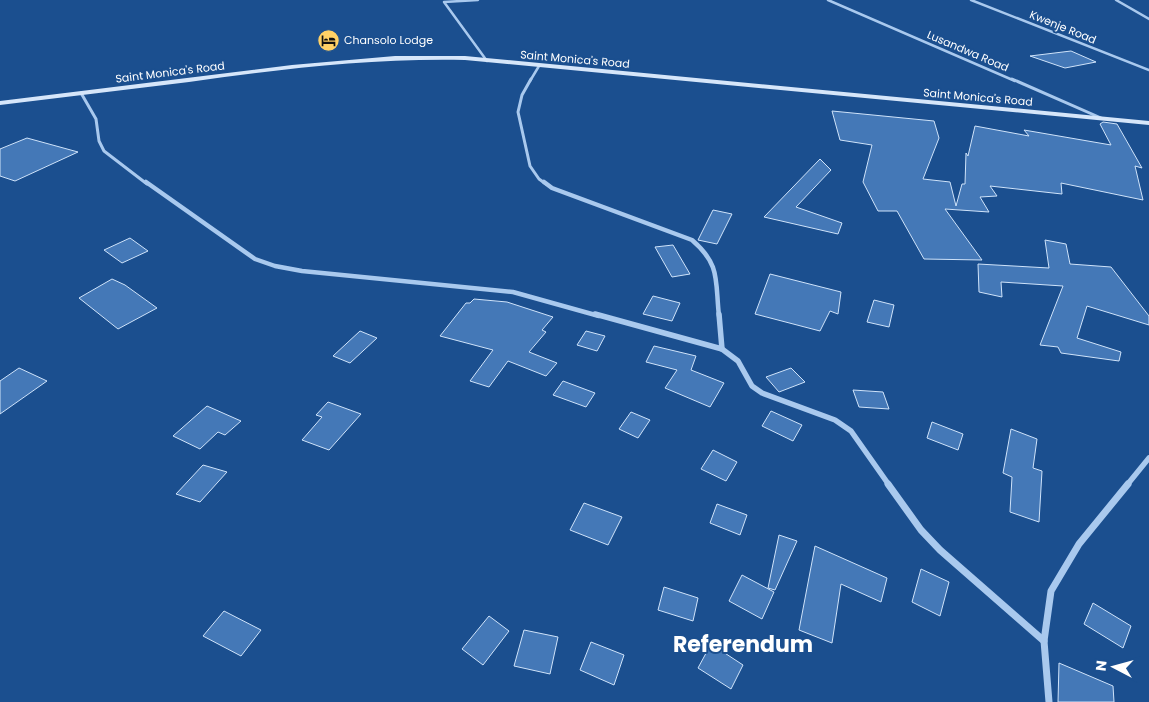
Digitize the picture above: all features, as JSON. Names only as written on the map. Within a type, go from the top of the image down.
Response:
[{"type":"street","points":[[478,0],[444,2],[487,60]]},
{"type":"street","name":"Lusandwa Road","points":[[828,0],[1102,118]]},
{"type":"street","name":"Kwenje Road","points":[[971,0],[1149,70]]},
{"type":"street","points":[[1116,0],[1149,19]]},
{"type":"street","name":"Saint Monica's Road","points":[[0,103],[282,66],[388,57],[424,56],[487,60],[1149,123]]},
{"type":"street","points":[[539,66],[522,95],[518,112],[530,166],[539,179],[552,188],[692,240],[706,252],[714,264],[722,349]]},
{"type":"street","points":[[81,93],[96,119],[99,140],[104,150],[118,163],[255,259],[275,266],[302,271],[513,292],[722,349],[738,361],[752,386],[762,392],[835,420],[851,431],[921,530],[940,550],[1044,641]]},
{"type":"street","points":[[1049,702],[1044,641],[1051,591],[1079,544],[1149,458]]},
{"type":"building","points":[[1071,51],[1096,62],[1065,68],[1030,56]]},
{"type":"building","points":[[832,111],[934,121],[939,138],[923,179],[950,182],[956,206],[962,184],[965,184],[966,153],[968,156],[975,126],[1029,136],[1024,130],[1111,145],[1100,124],[1103,122],[1117,124],[1142,168],[1135,166],[1143,200],[1061,183],[1062,194],[990,186],[997,196],[980,197],[989,212],[945,209],[982,260],[924,259],[897,211],[878,211],[863,182],[872,145],[840,140]]},
{"type":"building","points":[[27,138],[78,152],[15,181],[0,176],[0,149]]},
{"type":"building","points":[[820,159],[831,170],[796,207],[842,223],[838,234],[764,217]]},
{"type":"building","points":[[713,210],[732,214],[717,244],[698,240]]},
{"type":"building","points":[[130,238],[148,251],[122,263],[104,250]]},
{"type":"building","points":[[1045,240],[1066,244],[1070,264],[1111,267],[1149,316],[1149,325],[1087,306],[1077,338],[1121,352],[1119,361],[1061,353],[1058,347],[1040,345],[1063,286],[1001,282],[1002,297],[979,292],[978,264],[1049,268]]},
{"type":"building","points":[[673,245],[690,274],[672,277],[655,247]]},
{"type":"building","points":[[770,274],[841,292],[838,314],[830,311],[820,331],[755,314]]},
{"type":"building","points":[[112,279],[125,285],[157,308],[118,329],[79,298]]},
{"type":"building","points":[[653,296],[680,303],[672,321],[643,314]]},
{"type":"building","points":[[474,299],[507,302],[553,317],[542,330],[546,332],[529,352],[557,363],[546,376],[508,361],[489,387],[470,381],[493,350],[440,336],[466,303],[470,303]]},
{"type":"building","points":[[874,300],[894,305],[889,327],[867,322]]},
{"type":"building","points":[[360,331],[377,338],[350,363],[333,356]]},
{"type":"building","points":[[586,331],[605,336],[597,351],[577,345]]},
{"type":"building","points":[[654,346],[696,356],[691,370],[724,383],[710,407],[665,388],[677,370],[646,362]]},
{"type":"building","points":[[19,368],[47,381],[0,414],[0,381]]},
{"type":"building","points":[[791,368],[805,382],[779,392],[766,377]]},
{"type":"building","points":[[563,381],[595,393],[586,407],[553,395]]},
{"type":"building","points":[[853,390],[883,392],[889,409],[859,407]]},
{"type":"building","points":[[328,402],[361,414],[329,450],[302,440],[322,417],[316,415]]},
{"type":"building","points":[[207,406],[241,421],[225,435],[218,432],[200,449],[173,436]]},
{"type":"building","points":[[771,411],[802,425],[793,441],[762,426]]},
{"type":"building","points":[[631,412],[650,420],[638,438],[619,429]]},
{"type":"building","points":[[932,422],[963,434],[958,450],[927,438]]},
{"type":"building","points":[[1011,429],[1037,439],[1033,468],[1042,471],[1039,522],[1010,512],[1012,477],[1003,473]]},
{"type":"building","points":[[713,450],[737,462],[726,481],[701,469]]},
{"type":"building","points":[[203,465],[227,472],[200,502],[176,494]]},
{"type":"building","points":[[584,503],[622,517],[608,545],[570,530]]},
{"type":"building","points":[[717,504],[747,515],[740,535],[710,523]]},
{"type":"building","points":[[779,535],[797,541],[775,590],[768,588]]},
{"type":"building","points":[[815,546],[887,578],[881,602],[841,584],[832,643],[799,630]]},
{"type":"building","points":[[921,569],[949,582],[940,616],[912,602]]},
{"type":"building","points":[[742,575],[774,592],[762,619],[729,601]]},
{"type":"building","points":[[664,587],[698,598],[693,621],[658,610]]},
{"type":"building","points":[[1093,603],[1131,626],[1123,648],[1084,624]]},
{"type":"building","points":[[224,611],[261,630],[241,656],[203,636]]},
{"type":"building","points":[[489,616],[509,631],[483,665],[462,649]]},
{"type":"building","points":[[524,630],[558,637],[550,674],[514,666]]},
{"type":"building","points":[[591,642],[624,655],[614,685],[580,670]]},
{"type":"building","points":[[711,644],[743,665],[731,689],[698,668]]},
{"type":"building","points":[[1059,663],[1113,686],[1114,702],[1058,702]]},
{"type":"place","name":"Chansolo Lodge","points":[[328,40]]},
{"type":"district","name":"Referendum","points":[[743,644]]}]
